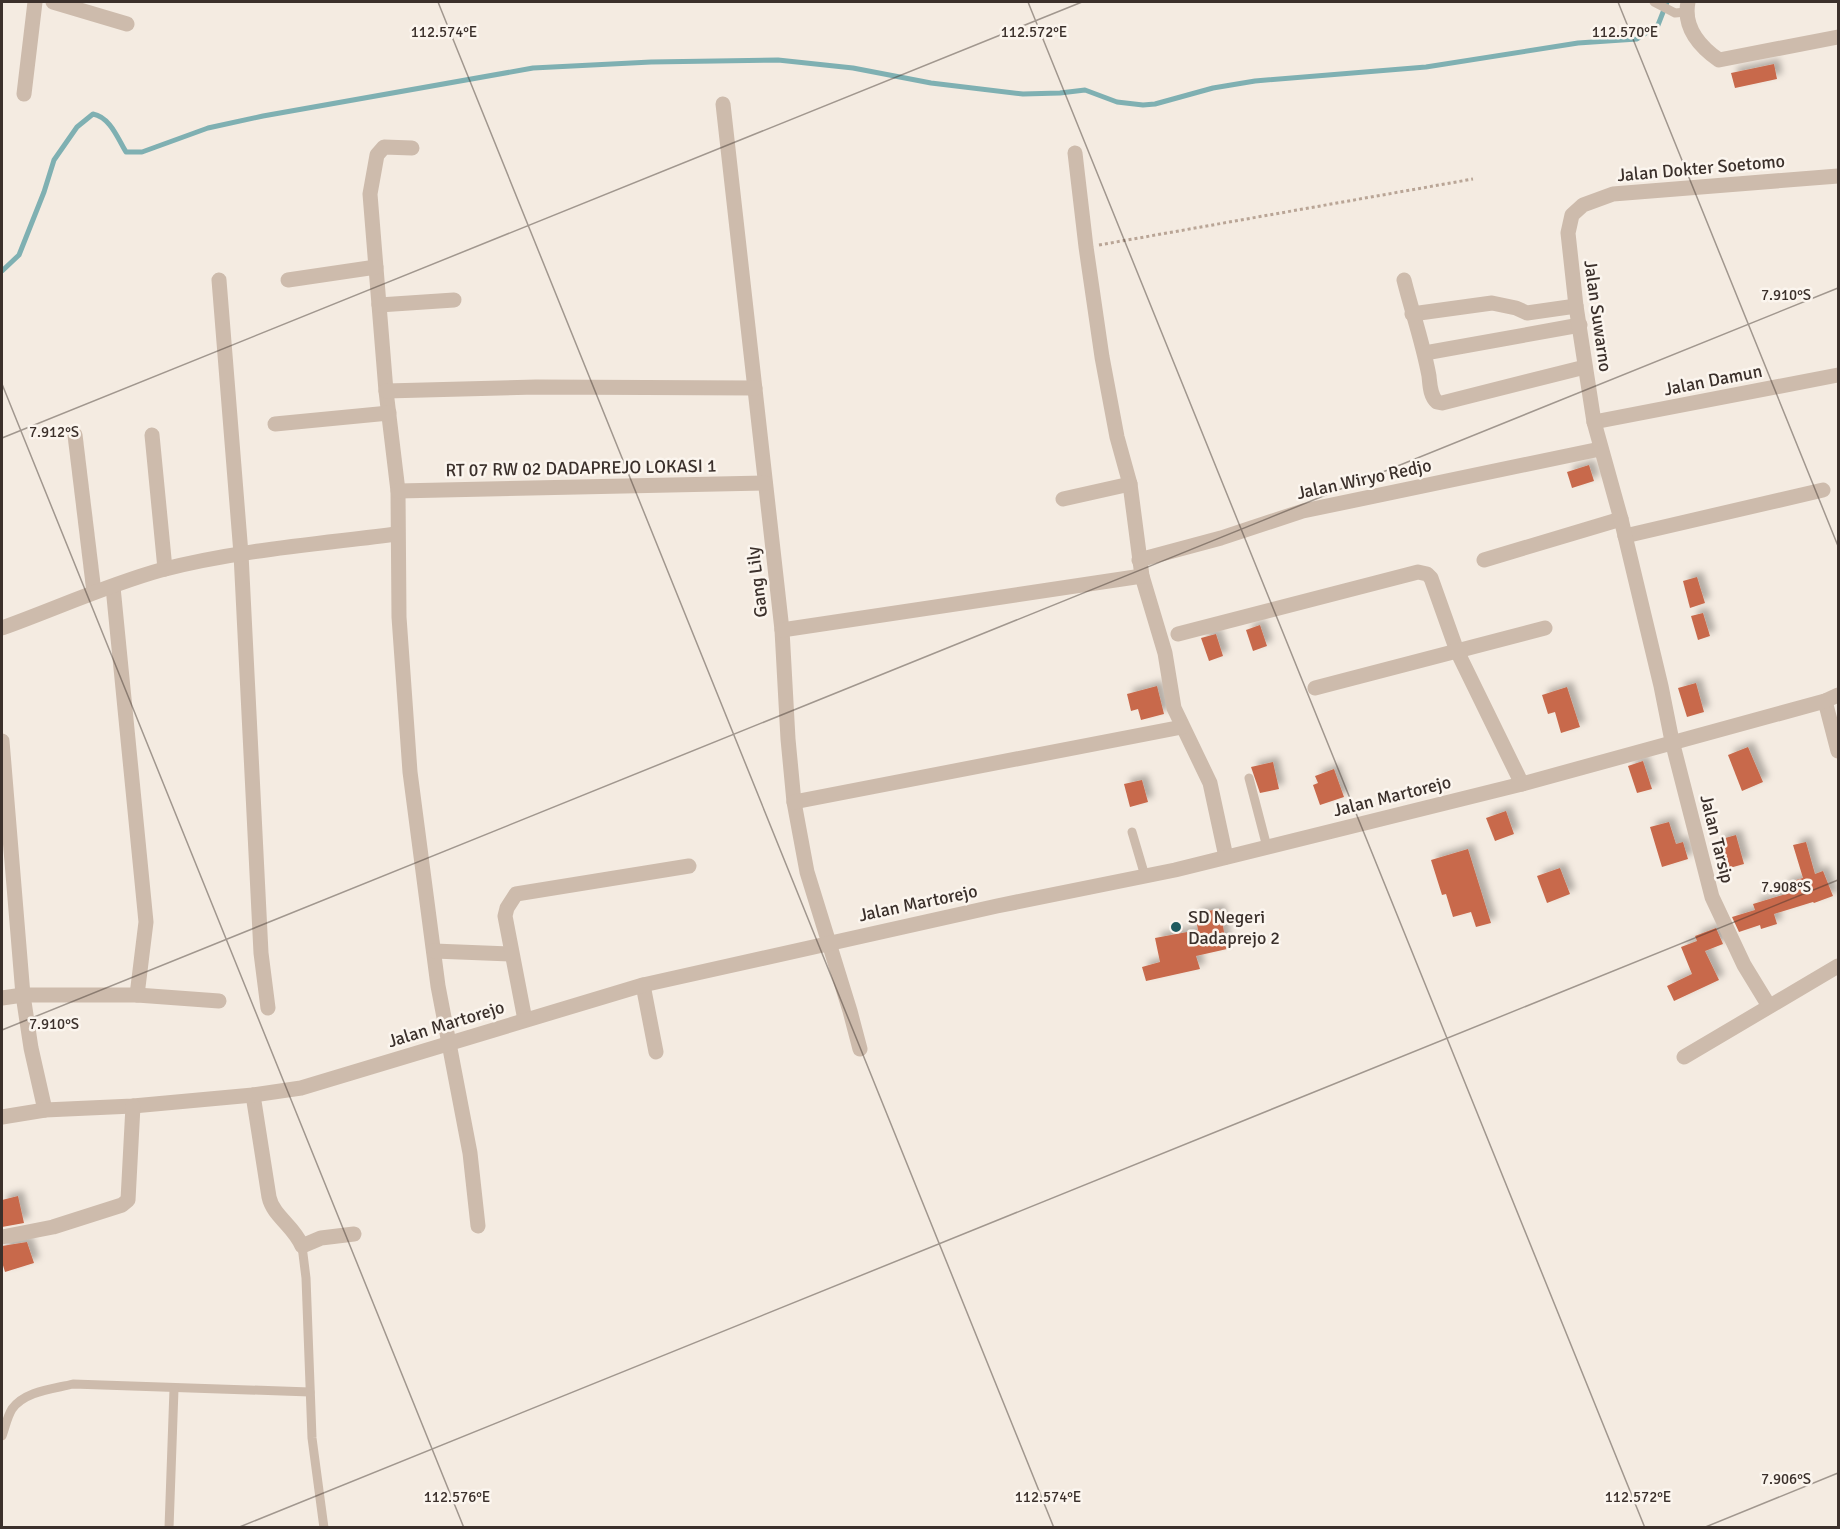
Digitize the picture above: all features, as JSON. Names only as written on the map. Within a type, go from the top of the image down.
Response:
[{"type":"street","points":[[24,94],[35,2]]},
{"type":"street","points":[[53,2],[127,24]]},
{"type":"street","points":[[1683,9],[1695,38],[1705,51],[1719,60],[1839,37]]},
{"type":"street","name":"Gang Lily","points":[[723,104],[782,630],[794,801],[807,872],[860,1049]]},
{"type":"street","points":[[411,148],[384,147],[376,155],[370,194],[386,391],[398,491],[399,617],[410,772],[447,1043],[470,1153],[478,1226]]},
{"type":"street","points":[[1076,153],[1086,247],[1108,394],[1130,483],[1138,560],[1160,633],[1174,708],[1210,783],[1226,857]]},
{"type":"street","name":"Jalan Dokter Soetomo","points":[[1572,215],[1583,205],[1613,194],[1839,176]]},
{"type":"street","name":"Jalan Suwarno","points":[[1572,215],[1568,232],[1576,306],[1594,423],[1625,536]]},
{"type":"street","points":[[288,280],[376,267]]},
{"type":"street","points":[[219,280],[241,554],[261,953],[268,1008]]},
{"type":"street","points":[[1404,280],[1425,353],[1434,400],[1442,403],[1585,366]]},
{"type":"street","points":[[379,305],[454,300]]},
{"type":"street","points":[[1412,314],[1492,303],[1527,313],[1576,306]]},
{"type":"street","points":[[1425,353],[1580,325]]},
{"type":"street","name":"Jalan Damun","points":[[1594,423],[1839,375]]},
{"type":"street","points":[[386,391],[536,387],[755,388]]},
{"type":"street","points":[[275,424],[389,413]]},
{"type":"street","points":[[75,435],[94,592]]},
{"type":"street","points":[[152,435],[165,569]]},
{"type":"street","name":"Jalan Wiryo Redjo","points":[[1138,560],[1221,538],[1303,511],[1600,449]]},
{"type":"street","name":"RT 07 RW 02 DADAPREJO LOKASI 1","points":[[398,491],[765,483]]},
{"type":"street","points":[[1063,500],[1130,483]]},
{"type":"street","points":[[1625,536],[1823,490]]},
{"type":"street","points":[[1484,560],[1621,519]]},
{"type":"street","points":[[2,628],[94,592],[165,569],[241,554],[397,534]]},
{"type":"street","name":"Jalan Tarsip","points":[[1625,536],[1672,741],[1712,897],[1744,965],[1769,1006]]},
{"type":"street","points":[[1178,634],[1421,572],[1427,574],[1431,578],[1457,651],[1522,784]]},
{"type":"street","points":[[782,630],[1142,576]]},
{"type":"street","points":[[113,587],[146,922],[137,995]]},
{"type":"street","points":[[1315,688],[1545,628]]},
{"type":"street","points":[[1832,698],[1839,751]]},
{"type":"street","name":"Jalan Martorejo","points":[[2,1117],[45,1110],[133,1106],[301,1089],[643,985],[828,942],[1145,876],[1268,847],[1522,784],[1832,698]]},
{"type":"street","points":[[794,801],[1182,727]]},
{"type":"street","points":[[2,741],[23,995],[31,1048],[45,1110]]},
{"type":"street","points":[[525,1020],[505,916],[516,894],[689,866]]},
{"type":"street","points":[[434,951],[511,954]]},
{"type":"street","points":[[1684,1057],[1839,966]]},
{"type":"street","points":[[643,985],[656,1052]]},
{"type":"street","points":[[2,998],[23,995],[137,995],[219,1001]]},
{"type":"street","points":[[253,1095],[270,1202],[282,1220],[292,1229],[302,1246],[321,1238],[354,1234]]},
{"type":"street","points":[[2,1237],[53,1227],[122,1205],[128,1200],[133,1106]]},
{"type":"lane","points":[[1656,3],[1683,9]]},
{"type":"lane","points":[[1249,778],[1268,847]]},
{"type":"lane","points":[[1132,832],[1145,876]]},
{"type":"lane","points":[[302,1246],[306,1278],[312,1438],[324,1527]]},
{"type":"lane","points":[[2,1436],[12,1410],[23,1399],[35,1393],[73,1384],[309,1392]]},
{"type":"lane","points":[[169,1527],[174,1389]]},
{"type":"path","points":[[1086,247],[1473,179]]},
{"type":"building","points":[[1774,64],[1777,79],[1735,88],[1731,73]]},
{"type":"building","points":[[1589,465],[1594,481],[1572,488],[1567,472]]},
{"type":"building","points":[[1697,577],[1705,603],[1690,608],[1683,581]]},
{"type":"building","points":[[1703,613],[1710,636],[1698,640],[1691,616]]},
{"type":"building","points":[[1260,625],[1267,646],[1253,651],[1246,630]]},
{"type":"building","points":[[1216,634],[1223,656],[1209,661],[1201,638]]},
{"type":"building","points":[[1696,683],[1704,712],[1687,717],[1678,688]]},
{"type":"building","points":[[1157,686],[1164,714],[1141,720],[1138,709],[1131,711],[1127,694]]},
{"type":"building","points":[[1567,687],[1580,727],[1561,733],[1555,712],[1548,714],[1542,695]]},
{"type":"building","points":[[1748,747],[1763,782],[1742,791],[1728,755]]},
{"type":"building","points":[[1643,761],[1652,789],[1637,793],[1628,766]]},
{"type":"building","points":[[1273,762],[1279,789],[1260,793],[1251,767]]},
{"type":"building","points":[[1334,769],[1344,797],[1320,805],[1313,785],[1318,783],[1315,776]]},
{"type":"building","points":[[1142,780],[1148,802],[1130,807],[1124,784]]},
{"type":"building","points":[[1506,811],[1514,834],[1495,841],[1486,818]]},
{"type":"building","points":[[1669,822],[1676,844],[1683,842],[1688,859],[1662,867],[1650,827]]},
{"type":"building","points":[[1736,835],[1744,864],[1726,869],[1718,840]]},
{"type":"building","points":[[1806,842],[1815,874],[1823,871],[1833,896],[1774,914],[1777,924],[1761,929],[1760,925],[1739,932],[1732,917],[1755,910],[1753,904],[1786,894],[1783,884],[1803,878],[1793,845]]},
{"type":"building","points":[[1468,849],[1491,923],[1476,927],[1471,912],[1453,917],[1446,894],[1442,895],[1431,860]]},
{"type":"building","points":[[1560,868],[1570,894],[1547,903],[1537,876]]},
{"type":"building","points":[[1220,909],[1227,949],[1196,956],[1200,969],[1146,981],[1142,967],[1160,962],[1155,938],[1198,930],[1195,913]]},
{"type":"building","points":[[1716,928],[1723,944],[1705,951],[1719,980],[1674,1001],[1667,986],[1692,974],[1681,947],[1697,941],[1695,936]]},
{"type":"building","points":[[18,1196],[24,1223],[2,1227],[2,1200]]},
{"type":"building","points":[[27,1242],[34,1263],[5,1272],[2,1262],[2,1246]]},
{"type":"waterway","points":[[2,271],[19,255],[54,160],[77,127],[93,114],[109,124],[126,152],[142,152],[208,128],[263,116],[533,68],[651,62],[778,60],[853,68],[931,83],[1023,94],[1085,90],[1117,102],[1143,105],[1155,104],[1213,88],[1255,81],[1426,67],[1578,43],[1637,39],[1658,25],[1667,2]]},
{"type":"place","name":"SD Negeri Dadaprejo 2","points":[[1176,927]]}]
